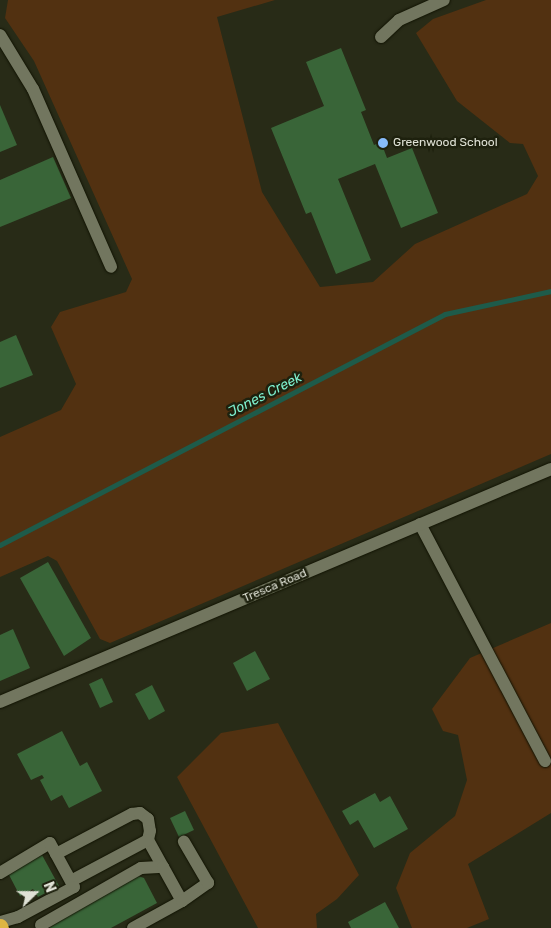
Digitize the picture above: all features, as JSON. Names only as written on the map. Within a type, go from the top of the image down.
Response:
[{"type":"street","points":[[381,37],[400,20],[444,0]]},
{"type":"street","points":[[0,35],[33,88],[111,267]]},
{"type":"street","name":"Tresca Road","points":[[0,702],[551,469]]},
{"type":"street","points":[[420,524],[545,761]]},
{"type":"street","points":[[56,854],[132,814],[140,812],[148,819],[150,831],[148,840],[182,901]]},
{"type":"street","points":[[71,880],[148,840]]},
{"type":"street","points":[[133,928],[182,901],[208,883],[184,842]]},
{"type":"street","points":[[0,873],[50,843],[74,887],[0,925]]},
{"type":"street","points":[[40,927],[141,868],[163,867]]},
{"type":"shaded area","points":[[8,0],[275,0],[217,17],[262,192],[320,287],[373,282],[415,244],[527,194],[538,176],[523,144],[510,143],[457,101],[416,33],[433,19],[486,0],[551,0],[551,454],[110,643],[100,639],[57,561],[48,556],[0,577],[0,437],[61,410],[76,384],[51,327],[60,312],[126,292],[132,279],[34,61],[5,18]]},
{"type":"shaded area","points":[[551,623],[551,813],[468,864],[489,919],[467,928],[412,928],[396,888],[410,853],[455,816],[467,780],[458,735],[443,731],[432,709],[470,658]]},
{"type":"shaded area","points":[[278,723],[359,875],[337,899],[316,914],[317,928],[258,928],[177,777],[221,733]]},
{"type":"building","points":[[341,48],[366,110],[361,112],[374,145],[381,142],[387,158],[412,148],[438,213],[401,228],[375,164],[338,179],[371,260],[336,274],[311,212],[306,214],[271,128],[324,106],[306,62]]},
{"type":"building","points":[[0,105],[17,145],[0,152]]},
{"type":"building","points":[[53,157],[71,198],[0,227],[0,180]]},
{"type":"building","points":[[16,335],[33,375],[0,388],[0,342]]},
{"type":"building","points":[[48,562],[91,638],[64,656],[20,578]]},
{"type":"building","points":[[13,629],[30,668],[0,681],[0,635]]},
{"type":"building","points":[[255,651],[270,679],[247,691],[233,663]]},
{"type":"building","points":[[102,678],[113,702],[100,708],[89,684]]},
{"type":"building","points":[[152,685],[165,711],[149,720],[135,694]]},
{"type":"building","points":[[62,731],[80,766],[87,762],[102,791],[69,808],[62,795],[51,801],[40,780],[44,778],[42,775],[31,780],[17,754]]},
{"type":"building","points":[[375,793],[380,802],[390,796],[408,829],[374,848],[358,820],[350,825],[342,811]]},
{"type":"building","points":[[185,811],[194,830],[179,837],[170,818]]},
{"type":"building","points":[[42,855],[59,886],[38,897],[33,889],[20,896],[8,873]]},
{"type":"building","points":[[138,876],[144,878],[157,903],[111,928],[50,928],[49,925]]},
{"type":"building","points":[[385,902],[399,928],[351,928],[348,922]]},
{"type":"waterway","name":"Jones Creek","points":[[0,545],[445,314],[551,291]]},
{"type":"place","name":"Greenwood School","points":[[383,143]]}]
